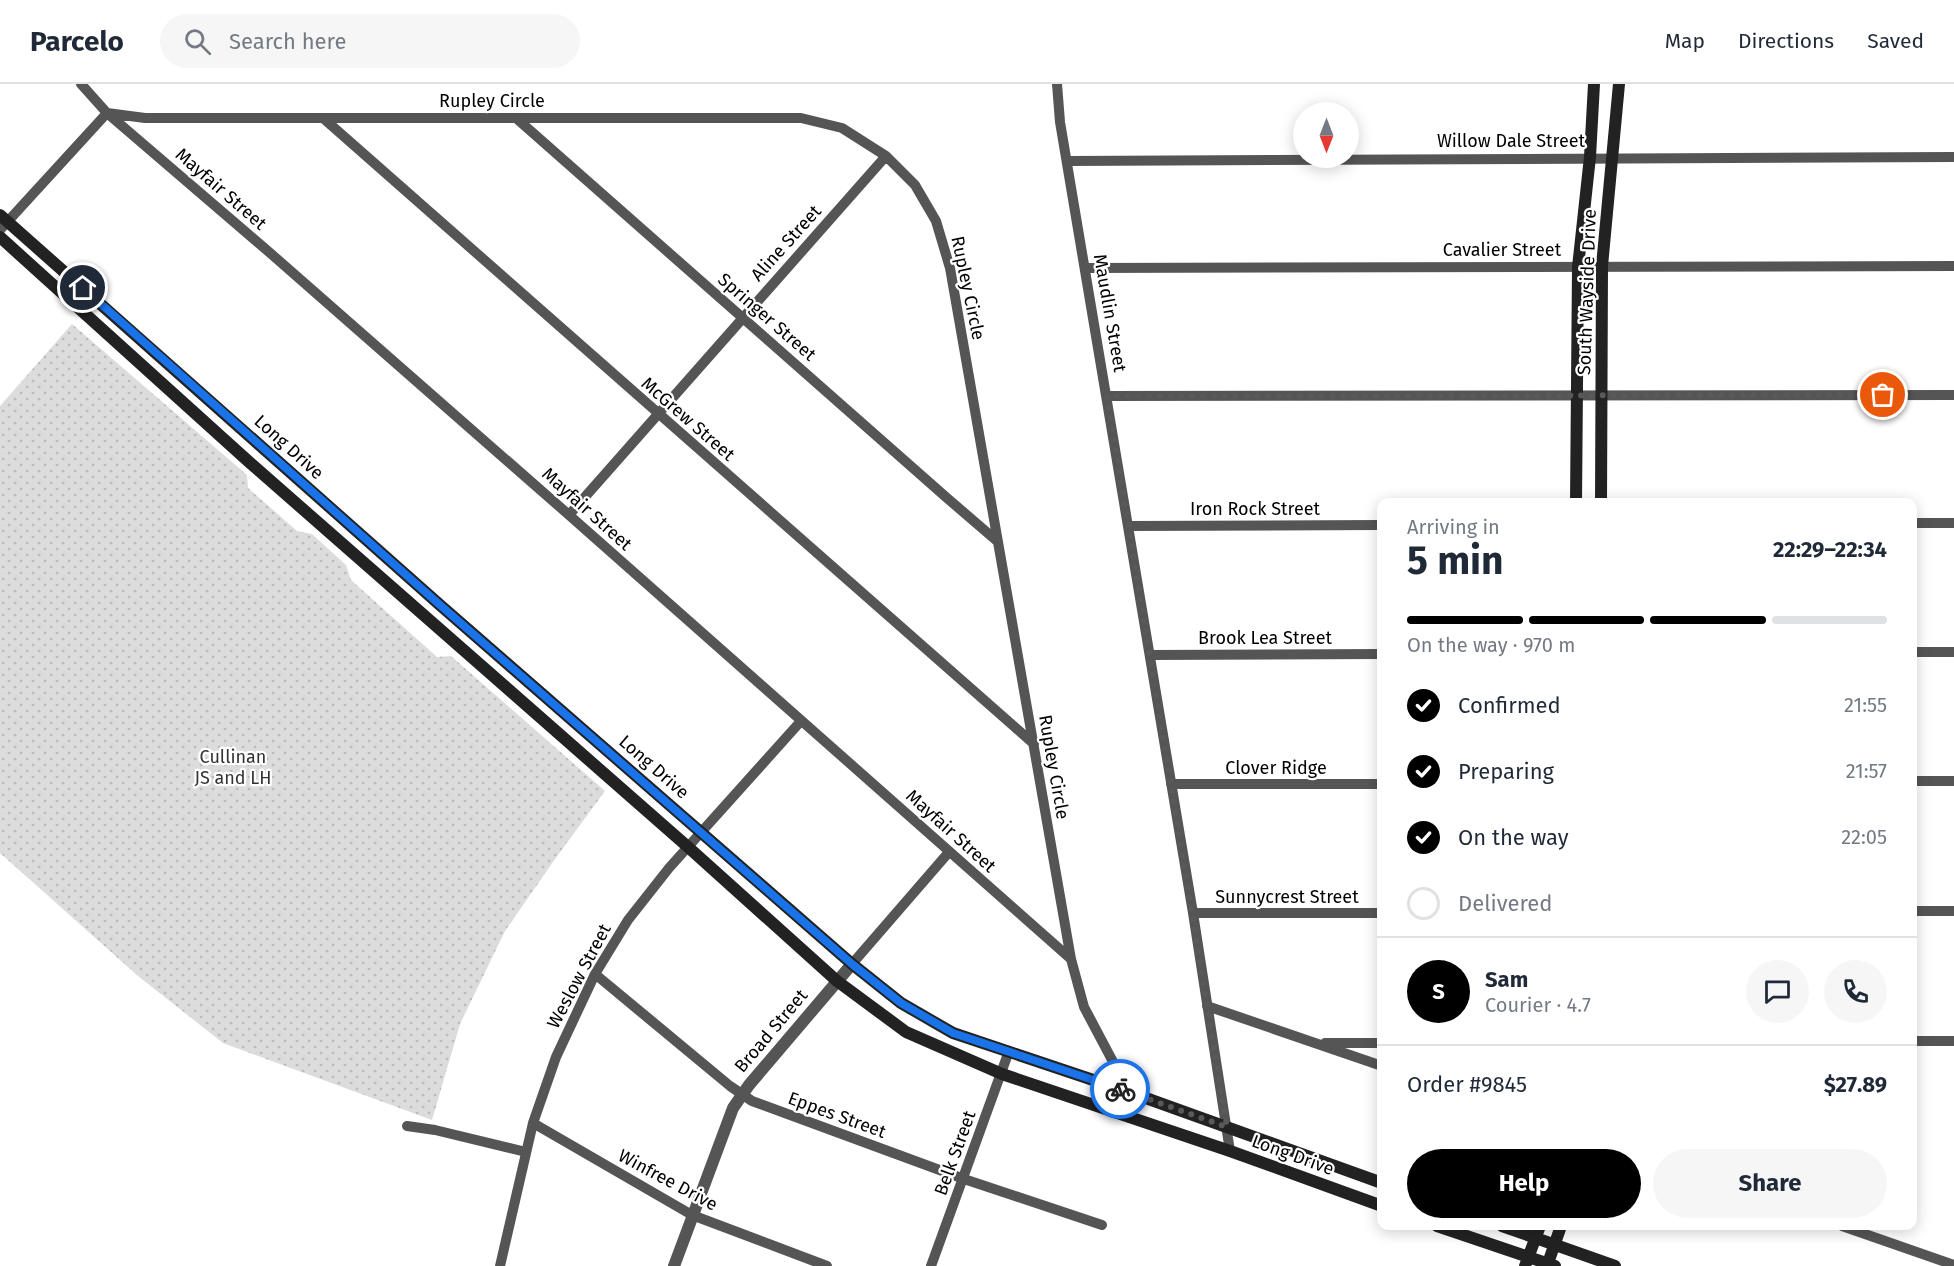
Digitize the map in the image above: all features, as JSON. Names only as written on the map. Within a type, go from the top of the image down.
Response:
[{"type":"main road","name":"South Wayside Drive","points":[[1576,498],[1578,267],[1590,157],[1594,84]]},
{"type":"main road","name":"South Wayside Drive","points":[[1601,498],[1602,266],[1619,84]]},
{"type":"main road","name":"Long Drive","points":[[3,222],[97,301],[440,605],[852,964],[901,1003],[953,1033],[1129,1092],[1377,1181]]},
{"type":"main road","name":"Long Drive","points":[[0,237],[248,461],[688,847],[837,981],[906,1032],[1002,1074],[1230,1151],[1377,1204]]},
{"type":"main road","points":[[81,311],[97,301]]},
{"type":"main road","points":[[165,386],[178,373]]},
{"type":"main road","points":[[248,461],[260,445]]},
{"type":"main road","points":[[340,542],[354,528]]},
{"type":"main road","points":[[427,619],[440,605]]},
{"type":"main road","points":[[523,703],[537,689]]},
{"type":"main road","points":[[610,780],[624,764]]},
{"type":"main road","points":[[767,918],[783,903]]},
{"type":"main road","points":[[1326,1186],[1334,1166]]},
{"type":"main road","points":[[1447,1230],[1527,1261],[1550,1265],[1559,1230]]},
{"type":"main road","points":[[1513,1230],[1615,1266]]},
{"type":"main road","points":[[1527,1261],[1538,1230]]},
{"type":"street","name":"Mayfair Street","points":[[81,84],[107,113],[569,515],[1071,959]]},
{"type":"street","name":"Maudlin Street","points":[[1057,84],[1060,122],[1129,526],[1230,1151]]},
{"type":"street","name":"Rupley Circle","points":[[107,113],[145,118],[801,118],[842,128],[886,156],[915,185],[931,212],[936,221],[950,268],[1071,959],[1084,1007],[1129,1092],[1130,1118]]},
{"type":"street","points":[[3,222],[107,113]]},
{"type":"street","name":"McGrew Street","points":[[322,118],[1034,744]]},
{"type":"street","name":"Springer Street","points":[[516,118],[997,541]]},
{"type":"street","name":"Aline Street","points":[[569,515],[886,156]]},
{"type":"street","name":"Willow Dale Street","points":[[1068,161],[1954,157]]},
{"type":"street","name":"Cavalier Street","points":[[1086,268],[1954,266]]},
{"type":"street","points":[[1107,396],[1954,395]]},
{"type":"street","points":[[1917,523],[1954,523]]},
{"type":"street","name":"Iron Rock Street","points":[[1129,526],[1377,525]]},
{"type":"street","points":[[1917,652],[1954,652]]},
{"type":"street","name":"Brook Lea Street","points":[[1150,655],[1377,654]]},
{"type":"street","name":"Weslow Street","points":[[501,1266],[533,1123],[556,1057],[595,974],[628,920],[701,831],[801,721]]},
{"type":"street","points":[[1917,781],[1954,781]]},
{"type":"street","name":"Clover Ridge","points":[[1171,784],[1377,784]]},
{"type":"street","name":"Broad Street","points":[[674,1266],[692,1215],[741,1095],[949,852]]},
{"type":"street","points":[[1917,911],[1954,911]]},
{"type":"street","name":"Sunnycrest Street","points":[[1192,913],[1377,913]]},
{"type":"street","name":"Eppes Street","points":[[595,974],[741,1095],[752,1101],[964,1179],[1102,1225]]},
{"type":"street","points":[[1207,1006],[1377,1064]]},
{"type":"street","points":[[1917,1041],[1954,1041]]},
{"type":"street","points":[[1317,1043],[1377,1043]]},
{"type":"street","name":"Belk Street","points":[[931,1266],[1009,1052]]},
{"type":"street","name":"Winfree Drive","points":[[533,1123],[692,1215],[827,1266]]},
{"type":"street","points":[[407,1126],[435,1130],[526,1152]]},
{"type":"street","points":[[1853,1230],[1954,1265]]},
{"type":"green space","name":"Cullinan JS and LH","points":[[72,324],[247,475],[248,488],[297,531],[312,534],[346,565],[351,580],[437,657],[451,656],[605,791],[505,931],[460,1024],[432,1120],[223,1043],[138,976],[0,853],[0,406]]},
{"type":"way so far","points":[[1120,1089],[1227,1127],[1107,396],[1883,395]]},
{"type":"route","points":[[83,288],[440,605],[852,964],[901,1003],[953,1033],[1120,1089]]}]
